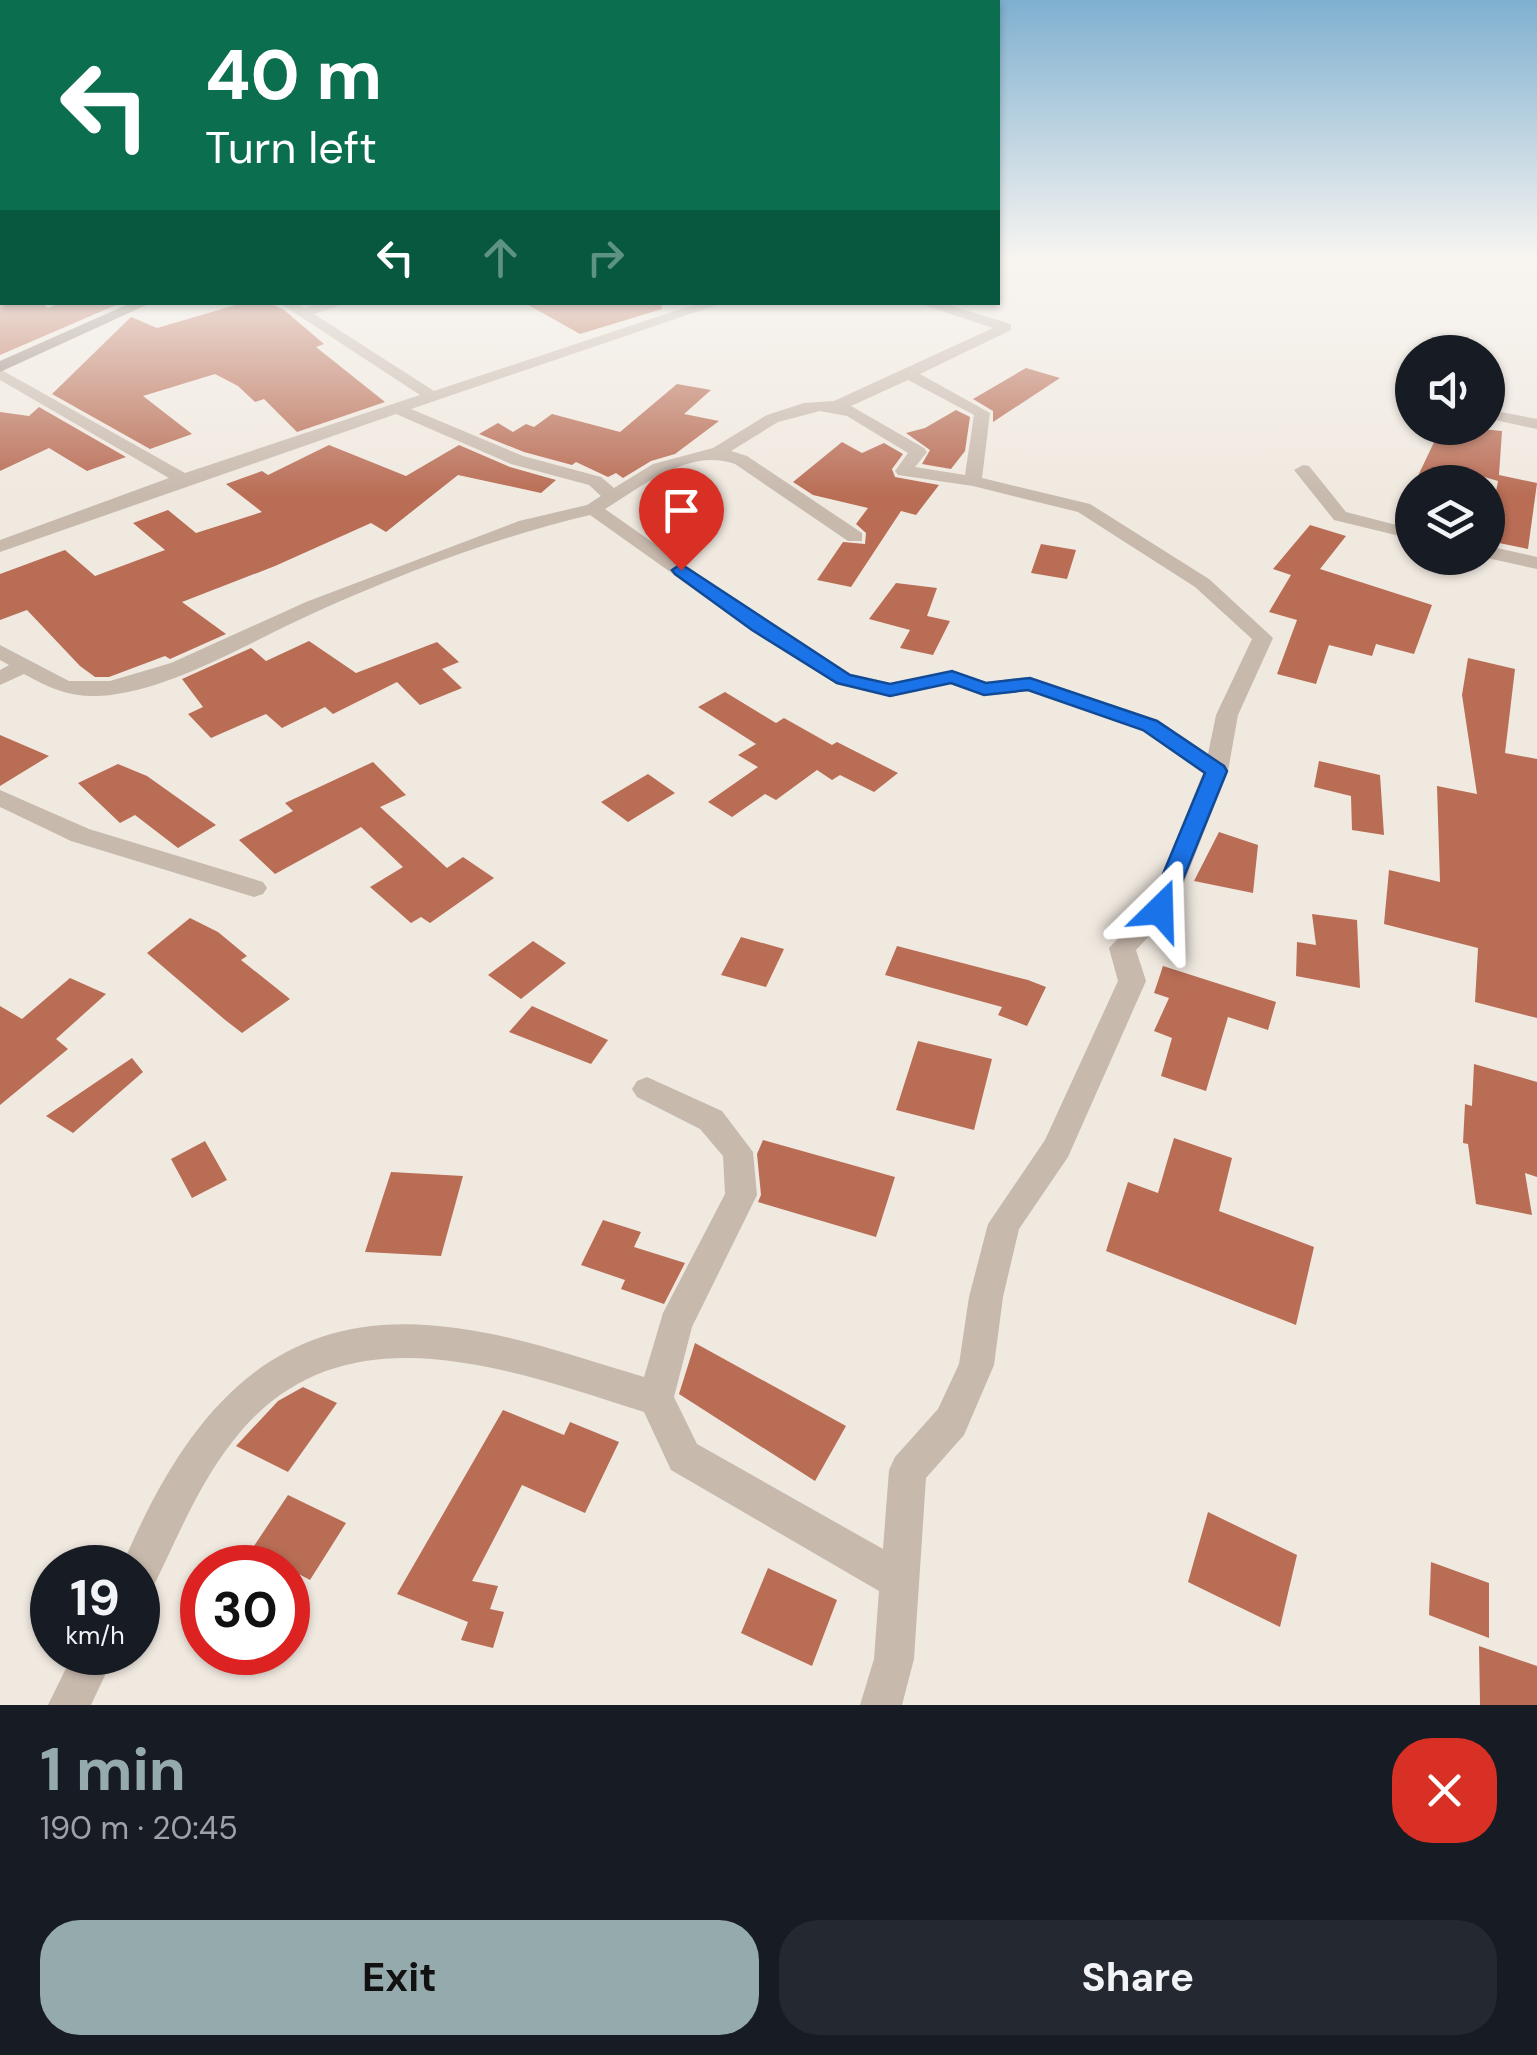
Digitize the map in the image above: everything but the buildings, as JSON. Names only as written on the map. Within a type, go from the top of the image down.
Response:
[{"type":"street","points":[[0,370],[69,337]]},
{"type":"street","points":[[338,337],[433,398]]},
{"type":"street","points":[[0,546],[183,479],[615,337]]},
{"type":"street","points":[[0,650],[64,688],[111,688],[179,668],[313,606],[526,525],[593,509],[658,468],[719,452],[744,431],[801,410],[837,406],[986,337]]},
{"type":"street","points":[[0,370],[183,479]]},
{"type":"street","points":[[908,374],[982,413],[973,481]]},
{"type":"street","points":[[837,406],[918,452],[904,471],[973,481],[1084,508],[1202,582],[1262,638],[1226,715],[1216,771],[1160,910],[1122,948],[1132,981],[1058,1148],[1004,1224],[986,1297],[976,1365],[951,1422],[908,1470],[894,1658],[881,1705]]},
{"type":"street","points":[[398,408],[517,460],[595,481],[614,498]]},
{"type":"street","points":[[1505,418],[1537,424]]},
{"type":"street","points":[[719,452],[742,460],[855,537]]},
{"type":"street","points":[[1303,470],[1340,516],[1395,530]]},
{"type":"street","points":[[593,509],[759,626],[844,679],[890,690],[952,677],[984,690],[1030,684],[1150,726],[1216,771]]},
{"type":"street","points":[[1505,556],[1537,563]]},
{"type":"street","points":[[0,679],[22,666]]},
{"type":"street","points":[[0,798],[80,835],[254,888]]},
{"type":"street","points":[[648,1089],[711,1120],[738,1152],[740,1194],[675,1324],[656,1398],[684,1457],[899,1580]]},
{"type":"street","points":[[154,1545],[196,1466],[233,1412],[277,1373],[324,1350],[412,1338],[499,1352],[656,1398]]},
{"type":"street","points":[[69,1705],[84,1675]]},
{"type":"route","points":[[681,570],[759,626],[844,679],[890,690],[952,677],[984,690],[1030,684],[1150,726],[1216,771],[1160,910]]}]
